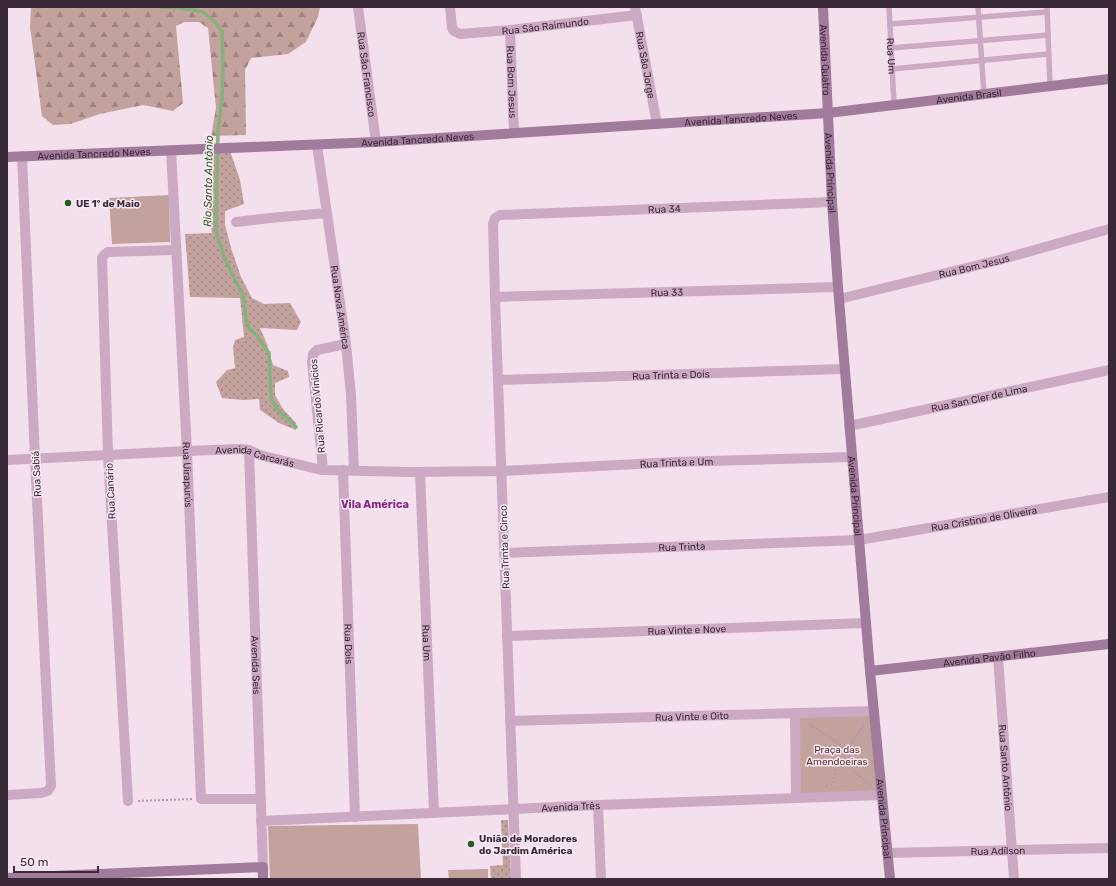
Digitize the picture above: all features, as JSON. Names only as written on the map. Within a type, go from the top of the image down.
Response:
[{"type":"street","name":"Rua São Francisco","points":[[358,7],[376,142]]},
{"type":"street","name":"Rua São Raimundo","points":[[450,7],[451,25],[454,31],[460,34],[510,30],[636,11]]},
{"type":"street","name":"Avenida Quatro","points":[[823,7],[828,113]]},
{"type":"street","name":"Rua São Jorge","points":[[636,11],[657,124]]},
{"type":"street","name":"Rua Bom Jesus","points":[[510,30],[514,133]]},
{"type":"street","name":"Avenida Brasil","points":[[828,113],[1109,79]]},
{"type":"street","name":"Avenida Tancredo Neves","points":[[7,157],[376,142],[828,113]]},
{"type":"street","name":"Avenida Principal","points":[[828,113],[838,299],[870,671],[890,879]]},
{"type":"street","name":"Rua Nova América","points":[[316,145],[346,344],[351,395],[354,470]]},
{"type":"street","name":"Rua Uirapurύs","points":[[171,150],[187,451],[201,799]]},
{"type":"street","name":"Rua Sabiá","points":[[7,795],[42,793],[48,791],[51,786],[22,156]]},
{"type":"street","name":"Rua 34","points":[[497,216],[832,202]]},
{"type":"street","points":[[236,222],[327,213]]},
{"type":"street","name":"Rua Trinta e Cinco","points":[[497,216],[493,224],[495,297],[516,879]]},
{"type":"street","name":"Rua Bom Jesus","points":[[838,299],[999,260],[1109,229]]},
{"type":"street","name":"Rua Canário","points":[[128,801],[108,455],[102,258],[104,254],[108,252],[176,250]]},
{"type":"street","name":"Rua 33","points":[[495,297],[838,287]]},
{"type":"street","name":"Rua Ricardo Vinicios","points":[[323,469],[312,354],[317,350],[346,344]]},
{"type":"street","name":"Rua Trinta e Dois","points":[[498,380],[844,369]]},
{"type":"street","name":"Rua San Cler de Lima","points":[[849,426],[1109,370]]},
{"type":"street","name":"Avenida Carcarás","points":[[7,460],[240,449],[323,469],[420,472],[502,471]]},
{"type":"street","name":"Avenida Seis","points":[[249,450],[263,879]]},
{"type":"street","name":"Rua Trinta e Um","points":[[502,471],[675,462],[852,458]]},
{"type":"street","name":"Rua Dois","points":[[343,470],[355,817]]},
{"type":"street","name":"Rua Um","points":[[420,472],[434,814]]},
{"type":"street","name":"Rua Cristino de Oliveira","points":[[859,540],[1109,497]]},
{"type":"street","name":"Rua Trinta","points":[[504,553],[859,540]]},
{"type":"street","name":"Rua Vinte e Nove","points":[[507,636],[866,623]]},
{"type":"street","name":"Avenida Pavão Filho","points":[[870,671],[1109,644]]},
{"type":"street","name":"Rua Santo Antônio","points":[[998,657],[1014,879]]},
{"type":"street","name":"Rua Vinte e Oito","points":[[510,721],[874,711]]},
{"type":"street","points":[[795,713],[796,798]]},
{"type":"street","name":"Avenida Três","points":[[261,821],[434,814],[598,805],[882,795]]},
{"type":"street","points":[[201,799],[260,799]]},
{"type":"street","points":[[598,805],[601,879]]},
{"type":"street","name":"Rua Adílson","points":[[887,853],[1109,848]]},
{"type":"street","points":[[7,878],[263,867]]},
{"type":"lane","name":"Rua Um","points":[[889,7],[894,105]]},
{"type":"lane","points":[[978,7],[984,94]]},
{"type":"lane","points":[[890,24],[1047,10],[1050,86]]},
{"type":"lane","points":[[891,48],[1048,35]]},
{"type":"lane","points":[[892,69],[1048,54]]},
{"type":"path","points":[[820,790],[833,783],[836,769],[874,711]]},
{"type":"path","points":[[809,724],[841,745],[853,760],[854,771],[882,795]]},
{"type":"path","points":[[128,801],[201,799]]},
{"type":"green space","points":[[31,7],[320,7],[318,17],[306,42],[288,54],[251,58],[245,70],[246,135],[211,136],[216,108],[208,28],[199,22],[184,22],[176,26],[183,103],[173,111],[143,105],[100,114],[70,124],[53,125],[42,116],[30,27]]},
{"type":"green space","points":[[230,151],[240,180],[244,204],[225,211],[225,225],[241,277],[252,298],[264,304],[290,303],[301,322],[297,330],[260,328],[267,344],[273,365],[288,371],[289,377],[275,383],[275,395],[283,409],[296,423],[296,430],[279,423],[260,410],[259,399],[243,400],[222,398],[216,382],[227,370],[235,368],[233,347],[235,340],[244,337],[240,298],[190,297],[185,234],[212,233],[206,204],[211,202],[213,188],[213,153]]},
{"type":"green space","points":[[169,195],[170,242],[112,244],[109,198]]},
{"type":"green space","name":"Praça das Amendoeiras","points":[[873,712],[881,794],[798,797],[796,715]]},
{"type":"green space","points":[[501,820],[508,820],[511,879],[491,879],[490,866],[503,865]]},
{"type":"green space","points":[[418,824],[421,879],[270,879],[268,826]]},
{"type":"green space","points":[[488,869],[488,879],[449,879],[448,870]]},
{"type":"waterway","name":"Rio Santo Antônio","points":[[160,7],[180,8],[203,12],[214,21],[222,31],[222,99],[218,130],[216,231],[224,257],[243,295],[246,319],[249,328],[269,353],[271,398],[276,408],[296,427]]},
{"type":"place","name":"UE 1º de Maio","points":[[68,203]]},
{"type":"place","name":"União de Moradores do Jardim América","points":[[471,844]]},
{"type":"district","name":"Vila América","points":[[375,504]]}]
